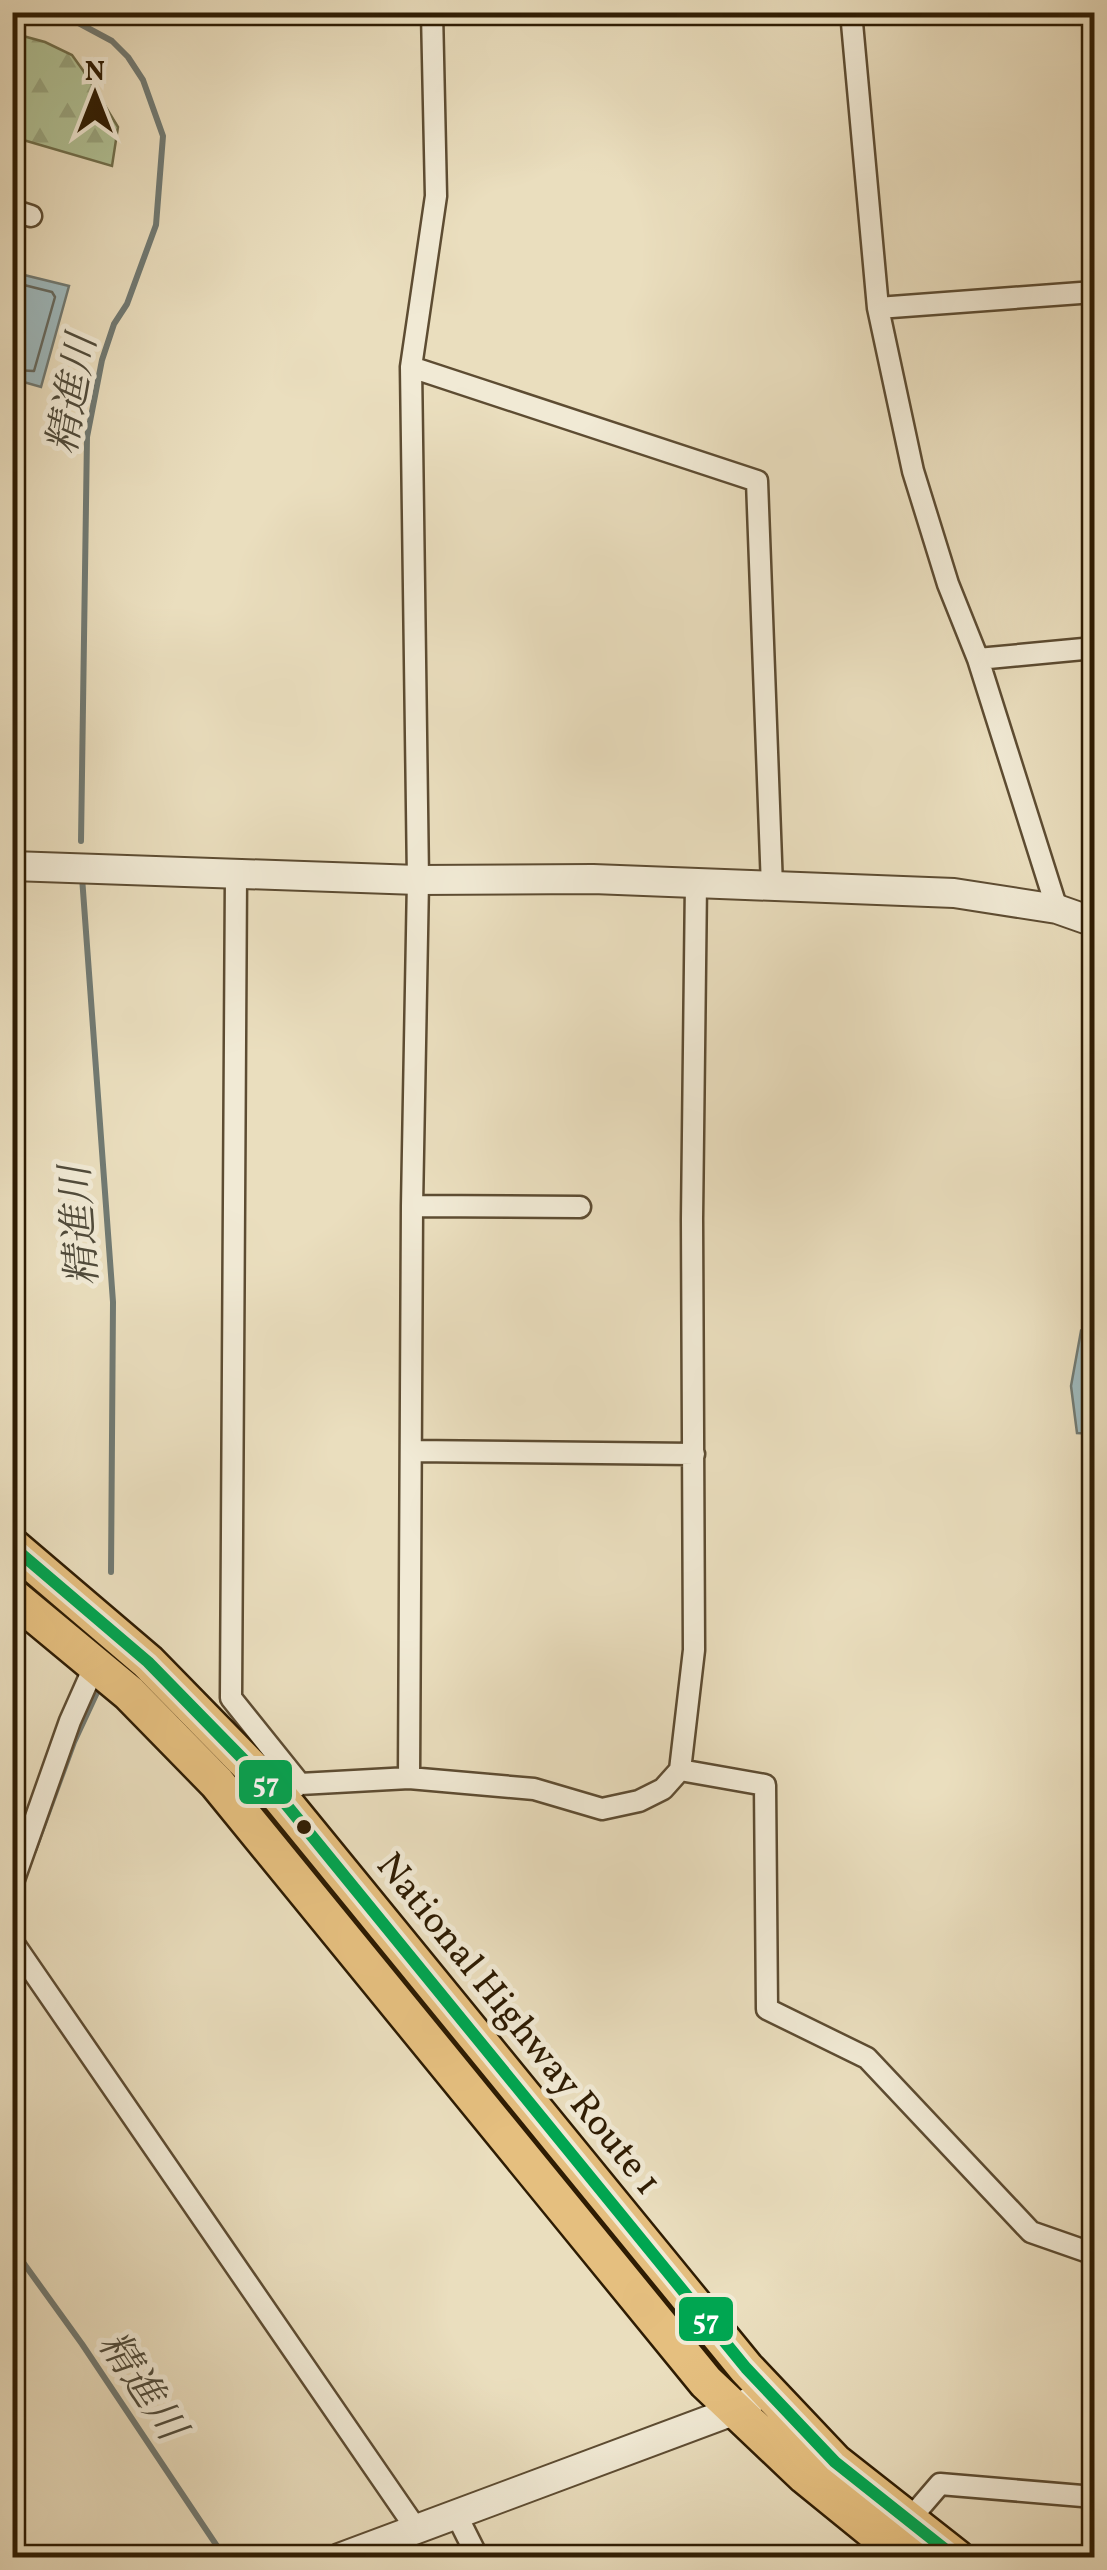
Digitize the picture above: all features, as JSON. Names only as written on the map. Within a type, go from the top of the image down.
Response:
[{"type":"highway","name":"National Highway Route 1","points":[[12,1546],[290,1790],[766,2389],[835,2462],[957,2558]]},
{"type":"highway","points":[[12,1596],[129,1693],[217,1783],[706,2382],[806,2476],[906,2558]]},
{"type":"street","points":[[409,1778],[418,880],[411,367],[436,196],[432,12]]},
{"type":"street","points":[[851,12],[878,308],[913,470],[1056,909]]},
{"type":"street","points":[[878,308],[1094,292]]},
{"type":"street","points":[[411,367],[758,481],[772,887]]},
{"type":"street","points":[[978,660],[1094,648]]},
{"type":"street","points":[[12,866],[418,880],[696,882],[954,893],[1056,909],[1094,922]]},
{"type":"street","points":[[236,875],[230,1698],[290,1790],[409,1778],[534,1789],[602,1809],[639,1801],[664,1790],[680,1770],[694,1650],[692,1219],[696,882]]},
{"type":"street","points":[[412,1206],[580,1207]]},
{"type":"street","points":[[412,1451],[694,1454]]},
{"type":"street","points":[[12,1884],[70,1721],[94,1667]]},
{"type":"street","points":[[680,1770],[766,1785],[767,2008],[867,2058],[1031,2232],[1094,2254]]},
{"type":"street","points":[[12,1941],[415,2527]]},
{"type":"street","points":[[339,2558],[736,2410],[766,2389]]},
{"type":"street","points":[[909,2520],[940,2484],[1094,2498]]},
{"type":"street","points":[[455,2512],[478,2558]]},
{"type":"green space","points":[[12,33],[72,55],[118,127],[112,166],[13,137]]},
{"type":"water","points":[[12,272],[69,286],[41,387],[13,379]]},
{"type":"water","points":[[1081,1331],[1094,1338],[1094,1434],[1077,1433],[1071,1386]]},
{"type":"waterway","name":"精進川","points":[[58,12],[112,41],[128,57],[143,80],[163,136],[156,225],[102,360],[87,437],[81,841]]},
{"type":"waterway","name":"精進川","points":[[82,877],[113,1302],[111,1572]]},
{"type":"waterway","name":"精進川","points":[[34,1851],[74,1742],[100,1686]]},
{"type":"waterway","name":"精進川","points":[[12,1908],[21,1886]]},
{"type":"waterway","name":"精進川","points":[[12,2247],[225,2558]]},
{"type":"transit line","name":"57","points":[[12,1546],[148,1662],[280,1797],[746,2368],[835,2462],[956,2558]]}]
